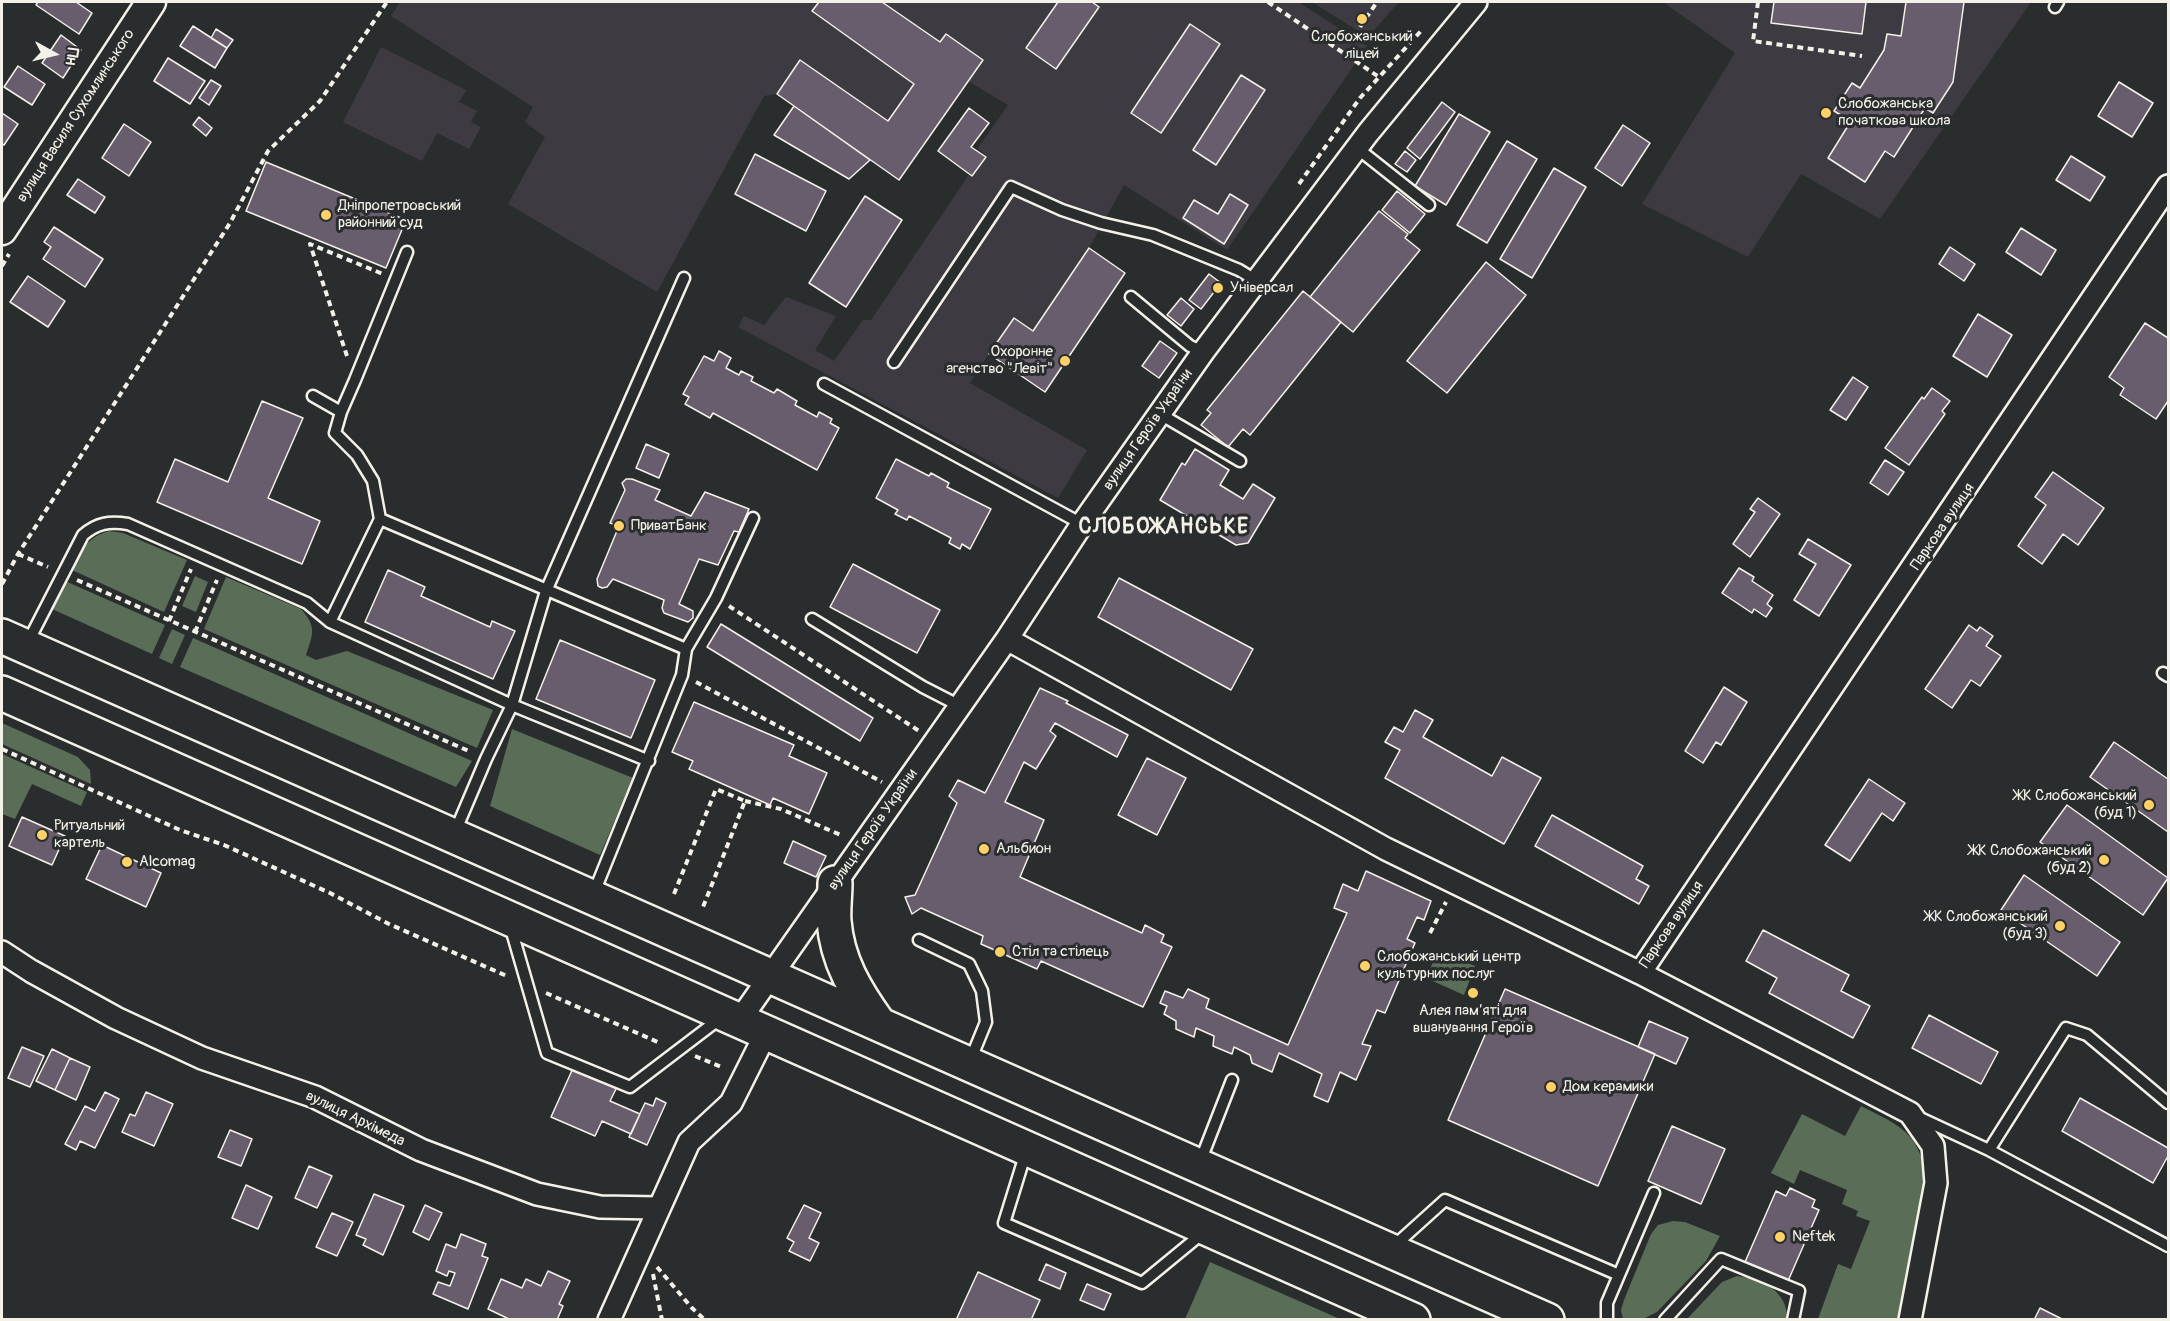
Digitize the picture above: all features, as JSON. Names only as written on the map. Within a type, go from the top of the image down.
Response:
[{"type":"main road","name":"вулиця Василя Сухомлинського","points":[[2,230],[151,2]]},
{"type":"main road","points":[[13,642],[1391,1249],[1547,1320]]},
{"type":"main road","points":[[2,693],[1413,1320]]},
{"type":"main road","points":[[835,883],[834,920],[838,953],[855,990],[879,1024]]},
{"type":"street","name":"вулиця Героїв України","points":[[609,1320],[689,1142],[731,1104],[745,1076],[743,1023],[770,976],[1007,639],[1082,524],[1203,352],[1357,148],[1476,2]]},
{"type":"street","name":"Паркова вулиця","points":[[1640,973],[1989,459],[2169,187]]},
{"type":"street","points":[[1007,639],[1386,849],[1640,973],[1910,1113],[1933,1146],[1936,1183],[1910,1320]]},
{"type":"street","name":"вулиця Архімеда","points":[[2,952],[31,971],[116,1018],[202,1058],[315,1097],[421,1150],[537,1194],[600,1206],[659,1208]]},
{"type":"lane","points":[[1357,148],[1428,205]]},
{"type":"lane","points":[[894,362],[1011,186],[1062,210],[1101,223],[1153,235],[1239,270],[1257,281]]},
{"type":"lane","points":[[330,622],[380,519],[373,481],[357,455],[335,433],[340,412],[407,252]]},
{"type":"lane","points":[[454,835],[512,705],[546,591],[684,278]]},
{"type":"lane","points":[[1131,297],[1190,346],[1203,352]]},
{"type":"lane","points":[[824,384],[1082,524]]},
{"type":"lane","points":[[313,396],[340,412]]},
{"type":"lane","points":[[1160,414],[1240,461]]},
{"type":"lane","points":[[593,897],[682,675],[686,649],[716,598],[753,518]]},
{"type":"lane","points":[[380,519],[686,649]]},
{"type":"lane","points":[[13,642],[63,574],[83,536],[92,528],[103,523],[128,524],[307,603],[330,622],[512,705],[649,761]]},
{"type":"lane","points":[[812,619],[923,687],[960,705]]},
{"type":"lane","points":[[508,919],[547,1053],[630,1087],[679,1050],[743,1023]]},
{"type":"lane","points":[[919,940],[969,964],[982,991],[986,1022],[968,1064]]},
{"type":"lane","points":[[1989,1150],[2066,1028],[2087,1035],[2169,1103]]},
{"type":"lane","points":[[1199,1165],[1232,1080]]},
{"type":"lane","points":[[1910,1113],[1989,1150],[2169,1246]]},
{"type":"lane","points":[[1027,1148],[1004,1223],[1142,1283],[1207,1228]]},
{"type":"lane","points":[[1607,1320],[1607,1303],[1654,1193]]},
{"type":"lane","points":[[1391,1249],[1445,1200],[1619,1275]]},
{"type":"lane","points":[[1665,1320],[1721,1259],[1798,1291],[1793,1320]]},
{"type":"path","points":[[2,584],[18,554],[230,223],[268,151],[320,101],[387,2]]},
{"type":"path","points":[[1269,2],[1379,77]]},
{"type":"path","points":[[1360,27],[1377,2]]},
{"type":"path","points":[[1758,2],[1753,41],[1862,56]]},
{"type":"path","points":[[355,380],[310,244],[395,279]]},
{"type":"path","points":[[18,554],[486,759]]},
{"type":"path","points":[[169,621],[197,554]]},
{"type":"path","points":[[195,632],[224,566]]},
{"type":"path","points":[[716,598],[924,735]]},
{"type":"path","points":[[682,675],[891,787]]},
{"type":"path","points":[[2,749],[162,822],[224,845],[330,893],[389,924],[527,985],[745,1076]]},
{"type":"path","points":[[674,894],[716,789],[745,801],[781,809],[851,840]]},
{"type":"path","points":[[703,907],[745,801]]},
{"type":"path","points":[[1430,933],[1455,882]]},
{"type":"path","points":[[647,1238],[658,1270],[705,1320]]},
{"type":"shaded area","points":[[400,2],[1298,2],[1367,46],[1227,250],[1124,185],[1089,248],[1033,331],[1014,318],[989,354],[970,383],[1087,450],[1058,498],[738,327],[744,316],[764,325],[786,297],[836,316],[815,350],[834,361],[863,320],[871,320],[968,176],[973,177],[987,157],[978,148],[1008,105],[968,81],[899,180],[777,94],[764,96],[657,292],[508,204],[545,137],[525,122],[533,107],[391,16]]},
{"type":"shaded area","name":"Слобожанський ліцей","points":[[1312,2],[1399,2],[1368,37]]},
{"type":"shaded area","name":"Cлобожанська початкова школа","points":[[1663,2],[2031,2],[1880,219],[1801,174],[1748,257],[1642,204],[1735,53]]},
{"type":"shaded area","points":[[381,47],[466,90],[459,102],[477,111],[471,122],[481,127],[469,149],[437,133],[422,161],[343,122]]},
{"type":"green space","points":[[109,531],[123,533],[187,560],[164,612],[72,570],[86,545],[95,537]]},
{"type":"green space","points":[[195,576],[208,582],[196,612],[182,606]]},
{"type":"green space","points":[[226,577],[301,609],[310,621],[312,631],[306,655],[316,660],[347,651],[493,710],[477,748],[204,629]]},
{"type":"green space","points":[[65,581],[165,625],[152,654],[52,609]]},
{"type":"green space","points":[[172,629],[185,635],[172,664],[159,658]]},
{"type":"green space","points":[[193,638],[472,761],[456,787],[180,667]]},
{"type":"green space","points":[[2,723],[78,757],[90,770],[91,784],[2,744]]},
{"type":"green space","points":[[512,729],[633,778],[600,855],[490,806]]},
{"type":"green space","points":[[2,754],[87,792],[81,806],[32,784],[15,819],[2,814]]},
{"type":"green space","points":[[1438,951],[1475,966],[1464,995],[1426,978]]},
{"type":"green space","points":[[1861,1106],[1901,1128],[1919,1151],[1923,1165],[1925,1193],[1903,1319],[1818,1319],[1838,1264],[1851,1269],[1870,1221],[1856,1216],[1858,1211],[1842,1204],[1847,1190],[1800,1170],[1794,1184],[1771,1173],[1802,1114],[1845,1136]]},
{"type":"green space","points":[[1673,1221],[1685,1222],[1720,1236],[1706,1261],[1657,1312],[1643,1319],[1623,1319],[1621,1310],[1624,1300],[1651,1234],[1658,1225]]},
{"type":"green space","points":[[1210,1262],[1340,1319],[1185,1319]]},
{"type":"green space","points":[[1737,1276],[1756,1280],[1772,1288],[1783,1301],[1787,1319],[1687,1319],[1722,1282]]},
{"type":"building","points":[[38,2],[76,2],[92,13],[79,34],[36,5]]},
{"type":"building","points":[[819,2],[882,2],[940,42],[946,34],[983,60],[899,180],[777,94],[800,60],[888,121],[914,84],[812,11]]},
{"type":"building","points":[[1058,2],[1092,2],[1099,7],[1056,69],[1026,48]]},
{"type":"building","points":[[1774,2],[1866,2],[1862,34],[1771,23]]},
{"type":"building","points":[[1906,2],[1964,2],[1953,82],[1933,113],[1925,108],[1894,157],[1885,151],[1865,182],[1828,158],[1851,121],[1834,111],[1852,83],[1860,88],[1884,50],[1887,34],[1901,36]]},
{"type":"building","points":[[1190,24],[1220,44],[1161,133],[1131,113]]},
{"type":"building","points":[[193,26],[227,48],[215,68],[180,46]]},
{"type":"building","points":[[216,29],[233,40],[227,48],[211,38]]},
{"type":"building","points":[[61,35],[81,50],[63,78],[42,63]]},
{"type":"building","points":[[168,58],[205,81],[190,104],[154,81]]},
{"type":"building","points":[[18,66],[45,84],[32,105],[4,87]]},
{"type":"building","points":[[1241,75],[1265,90],[1216,165],[1193,150]]},
{"type":"building","points":[[211,80],[221,86],[209,105],[199,98]]},
{"type":"building","points":[[2119,82],[2153,103],[2132,137],[2098,116]]},
{"type":"building","points":[[1442,102],[1455,112],[1420,159],[1407,148]]},
{"type":"building","points":[[794,106],[870,160],[849,179],[774,135]]},
{"type":"building","points":[[969,108],[989,123],[971,147],[986,157],[972,176],[938,151]]},
{"type":"building","points":[[2,113],[18,124],[4,145],[2,144]]},
{"type":"building","points":[[1459,114],[1490,132],[1446,205],[1415,186]]},
{"type":"building","points":[[199,117],[212,128],[206,136],[193,125]]},
{"type":"building","points":[[124,124],[151,142],[129,176],[102,158]]},
{"type":"building","points":[[1623,125],[1650,143],[1622,186],[1595,168]]},
{"type":"building","points":[[1507,141],[1537,159],[1487,243],[1457,225]]},
{"type":"building","points":[[1405,151],[1416,160],[1407,172],[1395,164]]},
{"type":"building","points":[[755,154],[826,191],[806,231],[735,194]]},
{"type":"building","points":[[2071,156],[2105,177],[2090,201],[2056,180]]},
{"type":"building","name":"Дніпропетровський районний суд","points":[[266,162],[406,220],[386,268],[246,211]]},
{"type":"building","points":[[1554,168],[1586,187],[1532,278],[1500,259]]},
{"type":"building","points":[[78,179],[105,197],[95,213],[67,195]]},
{"type":"building","points":[[1397,191],[1425,214],[1410,233],[1382,210]]},
{"type":"building","points":[[1230,194],[1248,205],[1224,244],[1183,218],[1194,200],[1218,214]]},
{"type":"building","points":[[865,196],[902,220],[846,307],[809,283]]},
{"type":"building","points":[[1379,211],[1408,234],[1405,238],[1420,250],[1353,332],[1310,297]]},
{"type":"building","points":[[54,227],[103,259],[85,287],[43,259],[51,247],[44,242]]},
{"type":"building","points":[[2021,228],[2056,250],[2041,275],[2006,252]]},
{"type":"building","points":[[1950,247],[1975,264],[1964,281],[1939,264]]},
{"type":"building","points":[[1089,248],[1125,273],[1045,392],[989,354],[1014,318],[1033,331]]},
{"type":"building","points":[[1486,262],[1526,295],[1447,393],[1407,361]]},
{"type":"building","points":[[1209,274],[1221,283],[1201,309],[1189,300]]},
{"type":"building","points":[[28,276],[65,301],[48,327],[10,302]]},
{"type":"building","points":[[1303,291],[1341,322],[1250,435],[1243,429],[1228,447],[1201,425],[1211,413],[1207,410]]},
{"type":"building","points":[[1181,298],[1194,309],[1181,326],[1167,315]]},
{"type":"building","points":[[1978,314],[2012,335],[1987,377],[1953,356]]},
{"type":"building","points":[[2145,323],[2168,338],[2168,401],[2156,419],[2120,395],[2124,388],[2109,377]]},
{"type":"building","points":[[1160,341],[1177,353],[1159,378],[1142,366]]},
{"type":"building","points":[[719,351],[731,358],[726,368],[739,375],[741,371],[753,377],[751,381],[774,393],[777,389],[797,401],[795,405],[817,417],[819,412],[832,419],[830,423],[839,428],[817,470],[713,413],[710,418],[685,404],[689,397],[683,394],[704,356],[714,361]]},
{"type":"building","points":[[1853,377],[1868,387],[1846,420],[1830,410]]},
{"type":"building","points":[[1932,388],[1950,401],[1942,411],[1945,414],[1909,465],[1885,448],[1922,397],[1924,399]]},
{"type":"building","points":[[262,401],[303,418],[268,498],[320,521],[302,564],[157,502],[175,459],[228,482]]},
{"type":"building","points":[[646,444],[669,454],[659,478],[636,468]]},
{"type":"building","points":[[1195,449],[1229,470],[1220,485],[1243,499],[1253,484],[1275,498],[1248,543],[1236,545],[1160,500],[1182,463],[1185,465]]},
{"type":"building","points":[[896,459],[929,476],[931,473],[949,483],[947,487],[991,509],[970,549],[962,544],[960,549],[949,543],[951,538],[909,516],[907,520],[895,514],[898,510],[876,498]]},
{"type":"building","points":[[1885,460],[1904,472],[1888,495],[1870,483]]},
{"type":"building","points":[[2053,472],[2104,508],[2078,545],[2063,534],[2042,564],[2018,546],[2046,505],[2035,497]]},
{"type":"building","points":[[626,479],[632,479],[660,490],[655,500],[691,516],[705,492],[749,509],[739,532],[734,531],[718,565],[699,559],[679,604],[693,611],[693,618],[688,622],[664,613],[662,608],[664,600],[613,579],[607,587],[598,586],[597,579],[619,526],[610,523],[625,490],[622,483]]},
{"type":"building","points":[[1758,498],[1780,514],[1750,557],[1733,544],[1755,512],[1750,509]]},
{"type":"building","points":[[1808,539],[1851,565],[1819,616],[1794,600],[1816,564],[1799,554]]},
{"type":"building","points":[[853,564],[940,610],[917,653],[830,607]]},
{"type":"building","points":[[1739,568],[1754,577],[1752,581],[1773,595],[1767,604],[1772,608],[1766,617],[1754,609],[1752,613],[1722,593]]},
{"type":"building","points":[[388,570],[425,587],[421,596],[490,627],[492,621],[515,631],[493,679],[365,622]]},
{"type":"building","points":[[1119,578],[1253,649],[1231,690],[1098,617]]},
{"type":"building","points":[[721,624],[873,718],[860,741],[707,647]]},
{"type":"building","points":[[1969,625],[1977,631],[1980,627],[1993,636],[1986,646],[2001,656],[1980,686],[1971,680],[1952,708],[1925,689]]},
{"type":"building","points":[[560,640],[655,680],[631,738],[536,699]]},
{"type":"building","points":[[1724,687],[1747,702],[1721,745],[1716,742],[1703,763],[1685,751]]},
{"type":"building","name":"Альбион","points":[[1040,688],[1128,735],[1117,757],[1055,723],[1050,731],[1056,736],[1036,769],[1024,762],[1005,802],[1044,820],[1020,877],[1142,933],[1145,925],[1164,935],[1161,942],[1172,947],[1143,1007],[1041,961],[1037,969],[981,944],[983,936],[921,908],[912,914],[905,897],[915,895],[957,803],[949,796],[958,780],[985,793]]},
{"type":"building","points":[[694,702],[794,745],[789,756],[827,773],[809,814],[773,798],[770,805],[689,769],[693,761],[672,752]]},
{"type":"building","points":[[1415,710],[1433,720],[1423,737],[1492,776],[1502,757],[1541,778],[1504,844],[1385,778],[1400,750],[1385,742],[1394,727],[1403,732]]},
{"type":"building","name":"ЖК Слобожанський (буд 1)","points":[[2114,742],[2168,779],[2168,832],[2090,777]]},
{"type":"building","points":[[1147,758],[1186,778],[1157,835],[1118,815]]},
{"type":"building","points":[[1869,779],[1905,803],[1893,821],[1882,813],[1850,861],[1825,845]]},
{"type":"building","name":"ЖК Слобожанський (буд 2)","points":[[2067,805],[2168,878],[2143,915],[2040,842]]},
{"type":"building","points":[[1552,815],[1643,866],[1636,879],[1649,886],[1639,904],[1535,846]]},
{"type":"building","points":[[22,817],[65,836],[52,865],[9,846]]},
{"type":"building","points":[[793,841],[826,856],[816,877],[784,863]]},
{"type":"building","points":[[102,845],[161,873],[146,907],[86,879]]},
{"type":"building","name":"Слобожанський центр культурних послуг","points":[[1366,871],[1431,901],[1424,920],[1417,917],[1407,939],[1415,943],[1385,1013],[1377,1010],[1362,1044],[1371,1046],[1356,1080],[1340,1072],[1328,1102],[1314,1096],[1322,1074],[1279,1053],[1272,1072],[1252,1063],[1250,1055],[1234,1047],[1232,1054],[1213,1046],[1214,1036],[1196,1028],[1194,1037],[1176,1029],[1176,1021],[1164,1014],[1167,1006],[1160,1003],[1165,991],[1183,998],[1188,989],[1209,999],[1206,1008],[1288,1045],[1347,913],[1334,908],[1343,884],[1358,891]]},
{"type":"building","name":"ЖК Слобожанський (буд 3)","points":[[2024,875],[2120,942],[2097,976],[2001,910]]},
{"type":"building","points":[[1763,930],[1849,975],[1841,991],[1870,1006],[1853,1038],[1769,993],[1777,978],[1746,961]]},
{"type":"building","name":"Дом керамики","points":[[1505,989],[1655,1054],[1598,1186],[1448,1120]]},
{"type":"building","points":[[1929,1015],[1998,1052],[1981,1084],[1912,1048]]},
{"type":"building","points":[[1649,1021],[1688,1038],[1676,1064],[1638,1047]]},
{"type":"building","points":[[22,1047],[44,1056],[30,1087],[8,1078]]},
{"type":"building","points":[[52,1049],[70,1058],[55,1090],[36,1081]]},
{"type":"building","points":[[70,1058],[90,1067],[76,1100],[55,1090]]},
{"type":"building","points":[[574,1066],[618,1085],[610,1101],[640,1114],[631,1134],[602,1121],[595,1136],[551,1117]]},
{"type":"building","points":[[105,1092],[119,1099],[95,1148],[80,1141],[76,1150],[65,1144],[85,1106],[95,1111]]},
{"type":"building","points":[[146,1092],[173,1104],[154,1146],[122,1132],[130,1114],[135,1116]]},
{"type":"building","points":[[656,1098],[666,1103],[647,1145],[629,1137],[645,1103],[653,1106]]},
{"type":"building","points":[[2080,1098],[2168,1148],[2168,1156],[2153,1183],[2062,1131]]},
{"type":"building","points":[[1672,1126],[1725,1149],[1701,1204],[1648,1181]]},
{"type":"building","points":[[230,1130],[252,1139],[241,1166],[218,1157]]},
{"type":"building","points":[[309,1166],[332,1176],[317,1208],[295,1198]]},
{"type":"building","points":[[246,1185],[272,1197],[258,1229],[232,1218]]},
{"type":"building","points":[[1790,1188],[1815,1200],[1812,1207],[1819,1210],[1788,1281],[1745,1262],[1776,1191],[1786,1196]]},
{"type":"building","points":[[374,1194],[404,1206],[383,1255],[363,1245],[366,1239],[356,1235]]},
{"type":"building","points":[[425,1205],[442,1213],[429,1240],[413,1232]]},
{"type":"building","points":[[804,1205],[821,1213],[809,1238],[819,1243],[810,1261],[789,1251],[794,1242],[787,1238]]},
{"type":"building","points":[[332,1213],[353,1222],[337,1256],[316,1247]]},
{"type":"building","points":[[461,1234],[486,1244],[482,1256],[488,1258],[468,1309],[433,1294],[438,1282],[450,1286],[455,1273],[449,1271],[447,1276],[436,1271],[446,1244],[456,1248]]},
{"type":"building","points":[[1046,1264],[1066,1273],[1060,1289],[1039,1280]]},
{"type":"building","points":[[548,1271],[570,1281],[559,1304],[563,1306],[557,1320],[511,1320],[488,1309],[501,1279],[522,1288],[526,1279],[541,1286]]},
{"type":"building","points":[[978,1272],[1040,1300],[1031,1320],[956,1320]]},
{"type":"building","points":[[1087,1284],[1111,1294],[1104,1310],[1080,1300]]},
{"type":"building","points":[[2040,1308],[2064,1320],[2034,1320]]},
{"type":"place","name":"Слобожанський ліцей","points":[[1362,19]]},
{"type":"place","name":"Cлобожанська початкова школа","points":[[1826,113]]},
{"type":"place","name":"Дніпропетровський районний суд","points":[[326,215]]},
{"type":"place","name":"Універсал","points":[[1218,288]]},
{"type":"place","name":"Охоронне агенство \"Левіт\"","points":[[1065,361]]},
{"type":"place","name":"ПриватБанк","points":[[619,526]]},
{"type":"place","name":"ЖК Слобожанський (буд 1)","points":[[2149,805]]},
{"type":"place","name":"Ритуальний картель","points":[[42,835]]},
{"type":"place","name":"Альбион","points":[[984,849]]},
{"type":"place","name":"ЖК Слобожанський (буд 2)","points":[[2104,860]]},
{"type":"place","name":"Alcomag","points":[[127,862]]},
{"type":"place","name":"ЖК Слобожанський (буд 3)","points":[[2060,926]]},
{"type":"place","name":"Стіл та стілець","points":[[1000,952]]},
{"type":"place","name":"Слобожанський центр культурних послуг","points":[[1365,966]]},
{"type":"place","name":"Алея пам’яті для вшанування Героїв","points":[[1473,993]]},
{"type":"place","name":"Дом керамики","points":[[1551,1087]]},
{"type":"place","name":"Neftek","points":[[1780,1237]]},
{"type":"district","name":"СЛОБОЖАНСЬКЕ","points":[[1164,528]]}]
